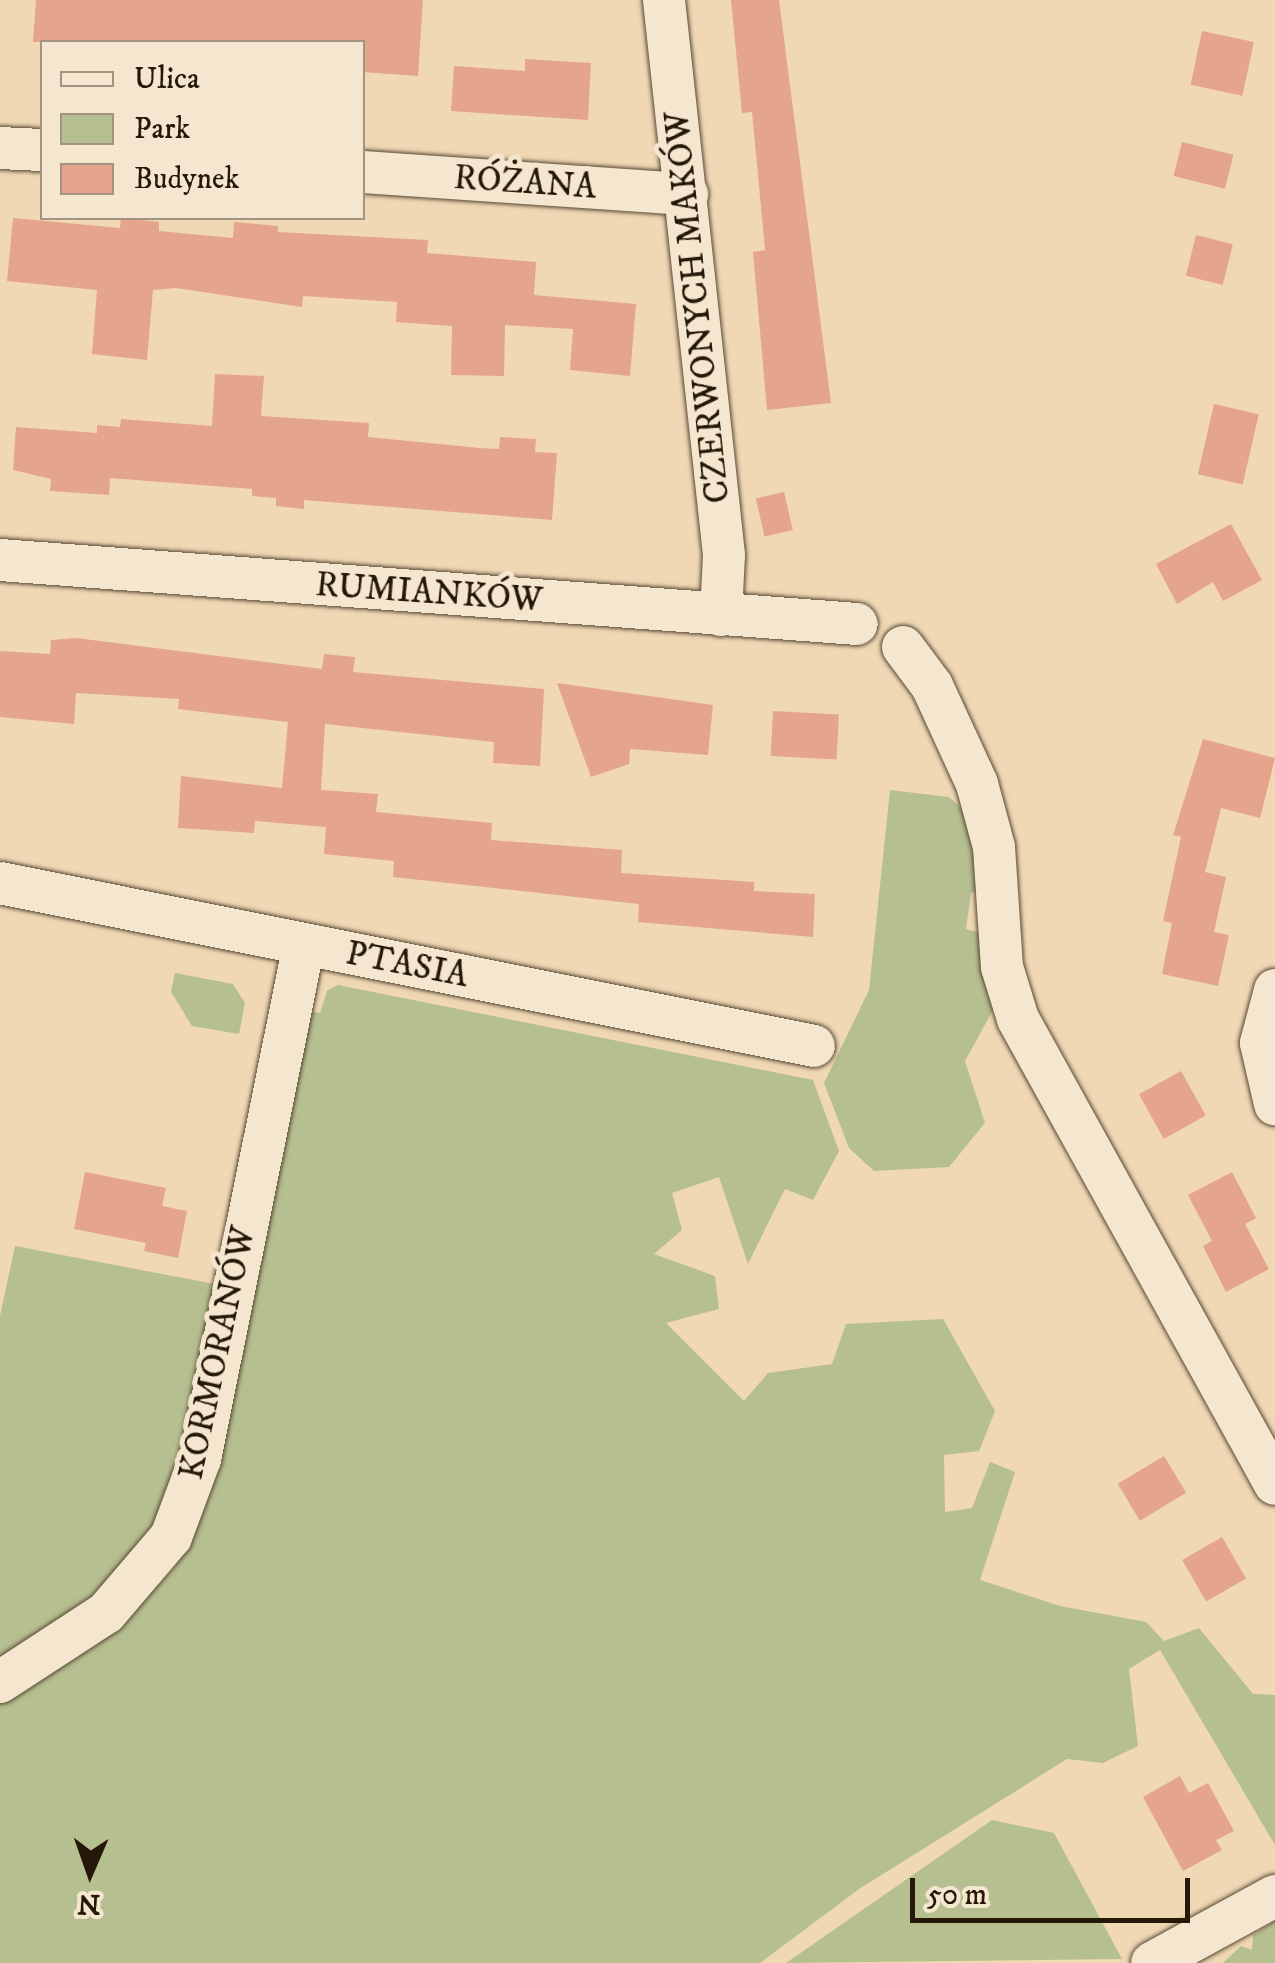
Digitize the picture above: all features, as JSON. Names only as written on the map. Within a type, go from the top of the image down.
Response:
[{"type":"street","name":"CZERWONYCH MAKÓW","points":[[664,0],[724,555],[721,615]]},
{"type":"street","points":[[0,148],[40,150]]},
{"type":"street","name":"RÓŻANA","points":[[365,172],[687,194]]},
{"type":"street","name":"RUMIANKÓW","points":[[0,560],[857,624]]},
{"type":"street","points":[[903,647],[932,686],[977,784],[994,846],[1002,967],[1018,1019],[1116,1205],[1275,1484]]},
{"type":"street","name":"PTASIA","points":[[0,883],[814,1046]]},
{"type":"street","name":"KORMORANÓW","points":[[0,1682],[106,1613],[171,1537],[200,1459],[304,944]]},
{"type":"street","points":[[1275,990],[1261,1043],[1275,1104]]},
{"type":"street","points":[[1168,1959],[1275,1896]]},
{"type":"green space","points":[[890,790],[949,797],[980,824],[993,883],[971,893],[966,929],[987,935],[998,1001],[965,1061],[985,1123],[949,1167],[874,1171],[849,1148],[824,1083],[869,990]]},
{"type":"green space","points":[[175,973],[233,984],[245,1003],[239,1034],[192,1026],[171,992]]},
{"type":"green space","points":[[338,985],[813,1080],[839,1151],[813,1200],[785,1189],[748,1264],[719,1177],[672,1193],[682,1230],[654,1254],[715,1276],[719,1309],[666,1323],[744,1401],[768,1373],[832,1364],[846,1324],[943,1319],[995,1411],[979,1451],[944,1455],[945,1512],[972,1508],[990,1462],[1015,1472],[980,1580],[1060,1606],[1146,1622],[1164,1641],[1199,1628],[1253,1694],[1275,1695],[1275,1845],[1160,1650],[1129,1669],[1138,1746],[1103,1763],[1067,1759],[859,1889],[760,1963],[0,1963],[0,1700],[120,1626],[174,1568],[199,1523],[307,1011],[320,1013],[327,991]]},
{"type":"green space","points":[[15,1246],[220,1285],[168,1509],[130,1573],[0,1667],[0,1316]]},
{"type":"green space","points":[[992,1820],[1054,1833],[1122,1959],[786,1963]]},
{"type":"green space","points":[[1275,1921],[1275,1963],[1223,1963],[1241,1946],[1252,1950],[1253,1935]]},
{"type":"building","points":[[36,0],[423,0],[418,76],[365,72],[365,40],[33,42]]},
{"type":"building","points":[[731,0],[779,0],[831,403],[767,410],[753,252],[765,250],[752,112],[742,113]]},
{"type":"building","points":[[1202,31],[1254,42],[1242,96],[1191,85]]},
{"type":"building","points":[[525,59],[591,63],[588,120],[451,111],[454,66],[525,71]]},
{"type":"building","points":[[1182,142],[1233,155],[1225,189],[1174,176]]},
{"type":"building","points":[[13,218],[120,228],[121,220],[140,220],[159,222],[159,231],[233,238],[234,222],[278,226],[278,232],[428,240],[427,253],[536,262],[534,295],[636,304],[630,376],[570,370],[573,329],[505,325],[504,376],[451,375],[452,326],[396,322],[397,302],[303,296],[302,307],[176,288],[153,290],[147,360],[92,354],[97,290],[7,281]]},
{"type":"building","points":[[1196,235],[1233,244],[1223,285],[1186,276]]},
{"type":"building","points":[[215,374],[264,376],[261,416],[369,423],[368,437],[480,448],[499,449],[500,437],[536,439],[535,452],[557,453],[552,520],[304,500],[304,509],[276,506],[276,498],[252,496],[252,489],[110,478],[109,495],[50,491],[51,479],[13,470],[16,427],[97,433],[97,425],[120,427],[121,419],[212,426]]},
{"type":"building","points":[[1214,404],[1259,414],[1243,485],[1198,474]]},
{"type":"building","points":[[784,492],[793,530],[765,537],[756,499]]},
{"type":"building","points":[[1231,524],[1262,580],[1223,601],[1213,582],[1177,604],[1156,564]]},
{"type":"building","points":[[76,638],[322,669],[324,654],[355,657],[353,672],[544,689],[540,766],[493,763],[494,742],[325,724],[321,790],[378,794],[376,812],[492,823],[491,840],[622,850],[621,873],[754,882],[754,891],[815,894],[813,937],[638,922],[639,904],[393,877],[394,861],[324,854],[326,827],[255,821],[254,833],[178,828],[181,776],[282,788],[288,722],[178,709],[179,699],[76,693],[74,724],[0,717],[0,651],[50,654],[51,640]]},
{"type":"building","points":[[557,683],[713,705],[708,755],[630,749],[629,764],[591,777]]},
{"type":"building","points":[[773,711],[839,714],[837,759],[771,756]]},
{"type":"building","points":[[1203,739],[1275,758],[1260,818],[1221,808],[1205,872],[1226,877],[1214,932],[1229,935],[1218,986],[1162,974],[1172,923],[1163,921],[1181,837],[1173,835]]},
{"type":"building","points":[[1181,1071],[1206,1116],[1164,1139],[1139,1094]]},
{"type":"building","points":[[85,1172],[166,1188],[162,1206],[187,1211],[178,1258],[144,1251],[146,1243],[74,1229]]},
{"type":"building","points":[[1232,1172],[1256,1218],[1245,1224],[1269,1269],[1226,1292],[1203,1246],[1212,1241],[1188,1195]]},
{"type":"building","points":[[1164,1456],[1186,1493],[1140,1521],[1118,1484]]},
{"type":"building","points":[[1222,1537],[1246,1579],[1206,1602],[1182,1560]]},
{"type":"building","points":[[1180,1776],[1189,1793],[1208,1783],[1234,1831],[1216,1840],[1222,1850],[1183,1871],[1143,1797]]}]
